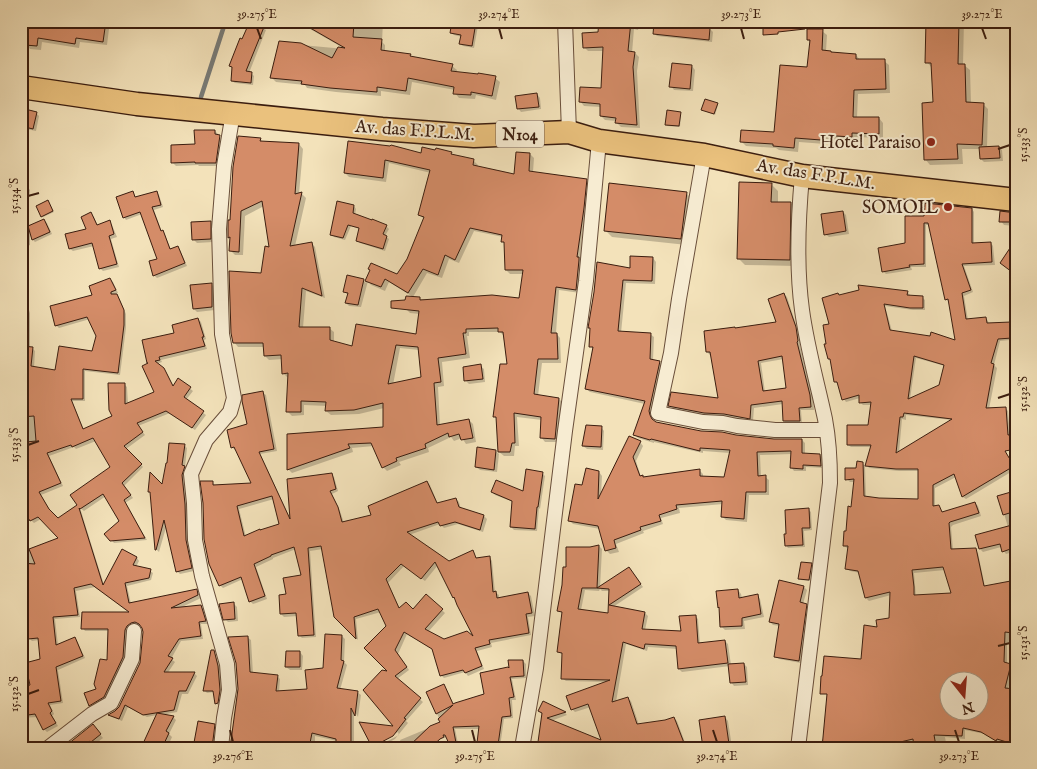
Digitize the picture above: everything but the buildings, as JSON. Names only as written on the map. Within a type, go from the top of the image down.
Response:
[{"type":"main road","name":"Av. das F.P.L.M.","points":[[21,87],[137,104],[382,129],[474,136],[569,132],[599,141],[704,155],[802,176],[1016,200]]},
{"type":"street","points":[[565,21],[569,132]]},
{"type":"street","points":[[221,748],[229,690],[227,664],[202,576],[196,540],[191,474],[206,440],[230,412],[234,398],[222,334],[219,229],[224,166],[233,113]]},
{"type":"street","points":[[522,748],[536,668],[565,431],[586,281],[599,141]]},
{"type":"street","points":[[704,155],[671,354],[658,413],[703,422],[775,430],[826,430]]},
{"type":"street","points":[[798,748],[830,484],[829,451],[825,420],[809,352],[802,308],[799,270],[802,176]]},
{"type":"street","points":[[48,748],[110,702],[132,659],[134,631]]},
{"type":"waterway","points":[[201,97],[225,21]]},
{"type":"place","name":"Hotel Paraiso","points":[[931,142]]},
{"type":"place","name":"SOMOIL","points":[[948,207]]}]
